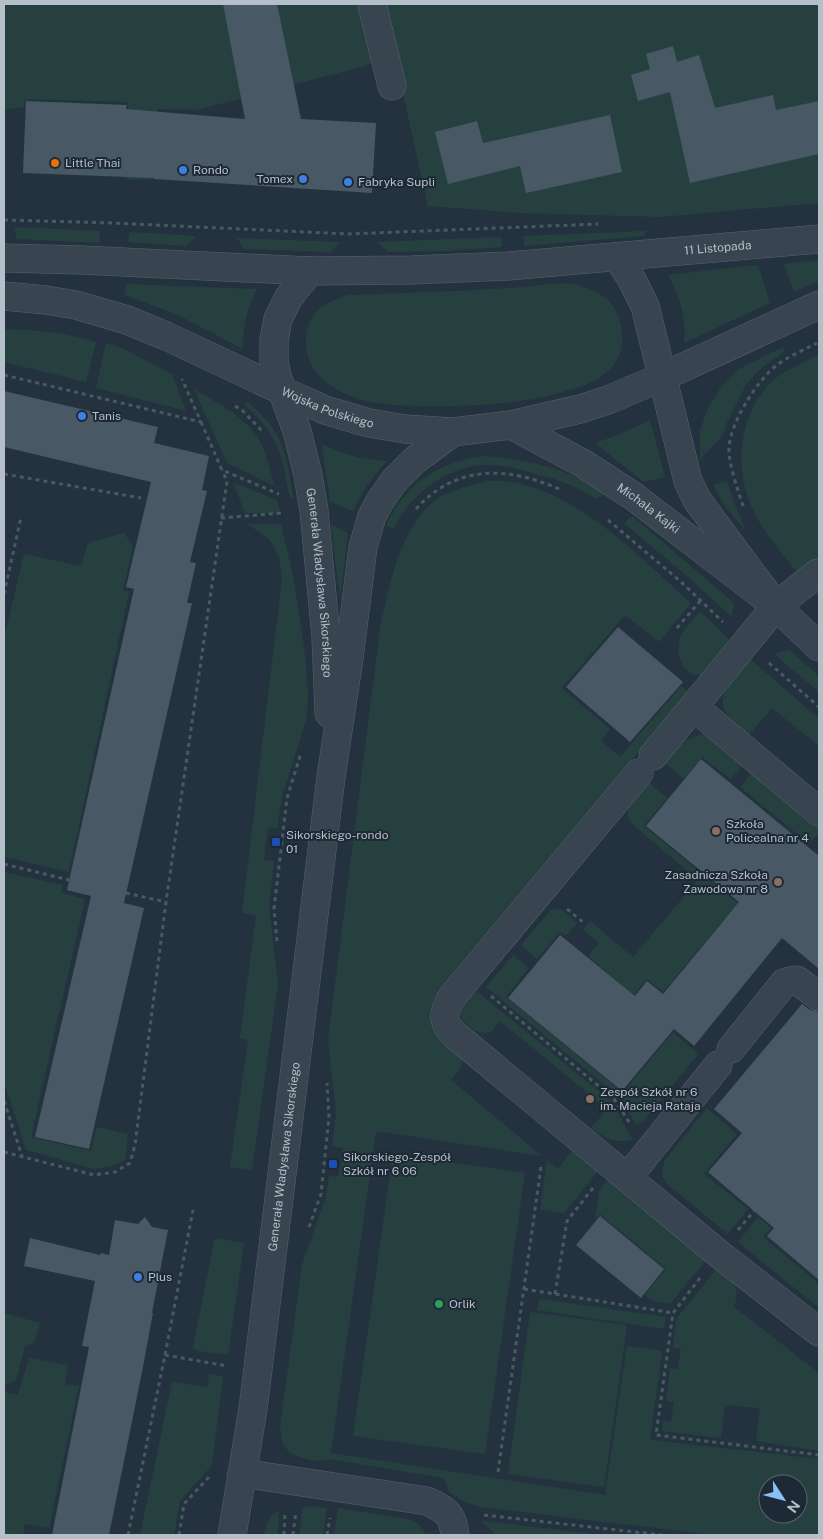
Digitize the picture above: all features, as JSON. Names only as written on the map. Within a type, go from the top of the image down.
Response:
[{"type":"street","points":[[372,4],[392,86]]},
{"type":"street","name":"11 Listopada","points":[[617,257],[819,240]]},
{"type":"street","points":[[4,258],[310,271],[411,270],[499,266],[617,257]]},
{"type":"street","name":"Michała Kajki","points":[[617,257],[631,278],[645,306],[688,481],[697,500],[776,606]]},
{"type":"street","name":"Generała Władysława Sikorskiego","points":[[310,271],[289,297],[278,319],[274,340],[274,361],[297,431],[308,475],[314,511],[326,637],[331,776]]},
{"type":"street","name":"Wojska Polskiego","points":[[4,296],[76,304],[127,320],[166,336],[325,410],[369,423],[405,429],[454,432],[511,425],[580,409],[608,400],[662,377]]},
{"type":"street","points":[[662,377],[819,305]]},
{"type":"street","name":"Michała Kajki","points":[[511,425],[584,464],[633,496],[776,606],[819,647]]},
{"type":"street","name":"Generała Władysława Sikorskiego","points":[[232,1535],[252,1409],[331,776],[350,658],[362,555],[367,530],[380,501],[394,481],[415,460],[454,432]]},
{"type":"street","points":[[818,573],[776,606],[451,998],[444,1011],[448,1028],[455,1035],[719,1254],[819,1332]]},
{"type":"street","points":[[694,707],[819,812]]},
{"type":"street","points":[[620,1171],[724,1057],[784,983],[797,980],[819,997]]},
{"type":"street","points":[[242,1473],[427,1501],[444,1509],[454,1523],[455,1535]]},
{"type":"path","points":[[4,220],[122,223],[348,234],[600,224]]},
{"type":"path","points":[[732,466],[729,448],[731,438],[748,397],[776,365],[819,342]]},
{"type":"path","points":[[4,1152],[94,1175],[115,1172],[130,1163],[135,1145],[166,902],[227,481],[178,372]]},
{"type":"path","points":[[4,375],[201,422]]},
{"type":"path","points":[[228,401],[242,410],[266,436]]},
{"type":"path","points":[[222,470],[282,496],[281,487]]},
{"type":"path","points":[[4,474],[141,498]]},
{"type":"path","points":[[413,512],[426,497],[436,490],[460,478],[474,474],[512,474],[538,481],[564,492]]},
{"type":"path","points":[[221,518],[285,513]]},
{"type":"path","points":[[4,594],[22,517]]},
{"type":"path","points":[[604,517],[701,600],[746,643],[819,707]]},
{"type":"path","points":[[678,628],[701,600]]},
{"type":"path","points":[[278,946],[274,909],[287,798],[301,752]]},
{"type":"path","points":[[4,864],[69,880]]},
{"type":"path","points":[[126,893],[166,902]]},
{"type":"path","points":[[564,906],[584,923]]},
{"type":"path","points":[[488,994],[614,1099],[635,1132]]},
{"type":"path","points":[[309,1229],[321,1194],[329,1117],[327,1080]]},
{"type":"path","points":[[4,1101],[22,1157]]},
{"type":"path","points":[[498,1472],[541,1167]]},
{"type":"path","points":[[555,1294],[567,1220],[620,1171]]},
{"type":"path","points":[[128,1535],[193,1210]]},
{"type":"path","points":[[754,1211],[673,1313],[656,1435],[819,1455]]},
{"type":"path","points":[[524,1289],[673,1313]]},
{"type":"path","points":[[165,1355],[233,1367]]},
{"type":"path","points":[[179,1535],[184,1504],[212,1473]]},
{"type":"path","points":[[293,1535],[296,1505]]},
{"type":"path","points":[[444,1509],[470,1514],[662,1535]]},
{"type":"green space","points":[[4,4],[362,4],[376,63],[197,110],[158,109],[152,180],[125,179],[128,102],[25,99],[24,107],[4,110]]},
{"type":"green space","points":[[383,4],[819,4],[819,203],[661,217],[519,213],[428,206]]},
{"type":"green space","points":[[14,227],[100,231],[99,243],[17,239]]},
{"type":"green space","points":[[645,231],[645,236],[524,246],[524,236]]},
{"type":"green space","points":[[129,232],[196,236],[186,246],[128,242]]},
{"type":"green space","points":[[501,237],[502,247],[444,251],[388,252],[377,242]]},
{"type":"green space","points":[[237,238],[340,242],[330,252],[244,249]]},
{"type":"green space","points":[[819,260],[819,281],[794,292],[784,264]]},
{"type":"green space","points":[[758,265],[770,303],[684,343],[685,334],[682,308],[668,275]]},
{"type":"green space","points":[[561,283],[593,290],[610,302],[620,320],[622,332],[622,346],[615,363],[597,379],[573,389],[535,399],[495,404],[455,406],[391,405],[356,398],[334,388],[324,381],[310,363],[306,340],[307,330],[314,315],[319,309],[332,301],[349,295],[512,288]]},
{"type":"green space","points":[[126,284],[257,289],[246,318],[243,349],[174,313],[124,295]]},
{"type":"green space","points":[[4,329],[50,332],[96,342],[86,382],[4,362]]},
{"type":"green space","points":[[106,343],[122,348],[172,374],[186,411],[96,388]]},
{"type":"green space","points":[[783,347],[785,351],[759,370],[746,385],[727,422],[723,435],[700,460],[700,430],[709,406],[721,387],[739,369]]},
{"type":"green space","points":[[819,354],[819,558],[811,566],[796,571],[756,517],[746,492],[741,457],[747,422],[754,405],[764,391],[780,375]]},
{"type":"green space","points":[[194,389],[230,411],[254,433],[265,452],[275,486],[227,463]]},
{"type":"green space","points":[[247,402],[269,423],[282,445],[289,469],[294,499],[290,499],[284,468],[273,438],[260,420],[245,405]]},
{"type":"green space","points":[[650,420],[665,477],[644,482],[595,443],[623,433]]},
{"type":"green space","points":[[322,444],[353,456],[387,461],[368,485],[353,511],[330,502]]},
{"type":"green space","points":[[484,456],[520,460],[556,469],[585,482],[604,495],[596,499],[576,487],[514,468],[494,465],[472,466],[444,476],[431,484],[409,505],[394,529],[386,526],[403,498],[425,477],[452,463]]},
{"type":"green space","points":[[488,481],[511,482],[536,488],[561,499],[585,513],[608,530],[691,603],[659,642],[625,615],[562,688],[610,729],[601,741],[620,757],[681,686],[689,692],[438,990],[430,1012],[431,1020],[458,1052],[462,1064],[451,1080],[542,1156],[376,1131],[331,1453],[605,1495],[627,1346],[662,1351],[650,1440],[819,1459],[819,1535],[715,1535],[480,1507],[463,1501],[449,1492],[444,1478],[330,1459],[319,1461],[306,1459],[288,1451],[281,1437],[280,1427],[302,1265],[326,1197],[329,1176],[338,1177],[343,1148],[332,1146],[336,1115],[328,1040],[380,629],[393,574],[407,536],[429,506],[444,495]]},
{"type":"green space","points":[[727,481],[746,531],[725,506],[713,485]]},
{"type":"green space","points":[[233,482],[277,500],[280,513],[245,513]]},
{"type":"green space","points":[[632,516],[734,603],[732,617],[624,523]]},
{"type":"green space","points":[[247,524],[281,524],[294,581],[305,654],[308,694],[307,717],[282,797],[277,828],[268,827],[264,860],[274,861],[269,907],[278,984],[252,1170],[230,1167],[248,1040],[240,1038],[256,916],[242,913],[282,579],[279,556],[269,539]]},
{"type":"green space","points":[[331,525],[348,533],[340,600]]},
{"type":"green space","points":[[124,533],[133,546],[123,590],[129,592],[69,872],[4,857],[4,639],[24,554],[81,566],[88,543]]},
{"type":"green space","points":[[700,611],[733,644],[704,676],[691,674],[683,666],[678,653],[680,636]]},
{"type":"green space","points":[[789,650],[819,676],[819,692],[774,654]]},
{"type":"green space","points":[[749,658],[819,719],[819,746],[772,708],[749,735],[726,713],[723,706],[725,691],[733,677]]},
{"type":"green space","points":[[701,734],[712,735],[744,764],[731,779],[702,757],[684,779],[665,763],[684,741]]},
{"type":"green space","points":[[753,771],[819,823],[819,832],[809,844],[740,787]]},
{"type":"green space","points":[[648,782],[667,798],[644,826],[741,906],[728,921],[724,919],[663,992],[647,979],[634,995],[588,956],[599,943],[583,930],[590,921],[633,957],[698,880],[632,824],[627,816],[629,805]]},
{"type":"green space","points":[[4,872],[63,885],[62,893],[85,899],[31,1137],[91,1151],[97,1127],[128,1134],[125,1160],[112,1166],[94,1169],[26,1150],[4,1081]]},
{"type":"green space","points":[[557,908],[577,923],[566,936],[560,932],[537,959],[521,945],[550,911]]},
{"type":"green space","points":[[513,955],[529,968],[506,997],[623,1093],[673,1032],[698,1054],[642,1123],[636,1124],[618,1096],[486,987]]},
{"type":"green space","points":[[474,989],[612,1102],[633,1140],[621,1141],[611,1139],[591,1128],[607,1109],[500,1021],[491,1032],[486,1033],[476,1031],[469,1026],[461,1016],[461,1009],[464,1001]]},
{"type":"green space","points":[[707,1108],[737,1134],[704,1174],[748,1209],[728,1234],[667,1184],[662,1174],[663,1164],[667,1157]]},
{"type":"green space","points":[[573,1149],[599,1170],[564,1213],[540,1209],[547,1161],[558,1169]]},
{"type":"green space","name":"Orlik","points":[[393,1154],[525,1173],[485,1454],[353,1436]]},
{"type":"green space","points":[[609,1178],[707,1259],[670,1304],[653,1301],[645,1295],[666,1269],[600,1214],[595,1219],[599,1191]]},
{"type":"green space","points":[[758,1217],[771,1228],[763,1237],[819,1284],[819,1308],[738,1242]]},
{"type":"green space","points":[[215,1238],[244,1243],[228,1355],[198,1351],[193,1348]]},
{"type":"green space","points":[[718,1267],[731,1280],[736,1289],[734,1307],[819,1373],[819,1451],[756,1441],[760,1408],[725,1405],[721,1438],[662,1431],[663,1421],[671,1422],[674,1402],[666,1401],[670,1368],[678,1369],[681,1349],[673,1348],[676,1319]]},
{"type":"green space","points":[[539,1299],[666,1317],[664,1329],[537,1310]]},
{"type":"green space","points":[[530,1312],[627,1325],[604,1487],[508,1474]]},
{"type":"green space","points":[[4,1313],[40,1323],[34,1342],[25,1347],[16,1380],[6,1385],[4,1385]]},
{"type":"green space","points":[[29,1358],[68,1365],[65,1384],[79,1386],[49,1528],[25,1524],[23,1535],[4,1535],[4,1392],[18,1395]]},
{"type":"green space","points":[[209,1374],[223,1376],[212,1465],[180,1501],[174,1535],[140,1535],[172,1382],[208,1387]]},
{"type":"green space","points":[[308,1506],[327,1508],[323,1535],[300,1535],[302,1509]]},
{"type":"green space","points":[[338,1508],[408,1519],[419,1525],[426,1535],[334,1535]]},
{"type":"green space","points":[[277,1511],[279,1512],[278,1535],[264,1535],[268,1521]]},
{"type":"green space","points":[[482,1521],[604,1535],[496,1535]]},
{"type":"building","points":[[223,4],[277,4],[301,119],[376,123],[372,193],[154,178],[23,173],[26,101],[127,105],[126,109],[245,119]]},
{"type":"building","points":[[673,46],[677,62],[699,55],[715,108],[773,95],[776,110],[819,101],[819,154],[690,183],[670,92],[638,101],[631,75],[650,69],[646,54]]},
{"type":"building","points":[[610,115],[622,172],[526,193],[520,166],[448,184],[435,132],[477,121],[483,143]]},
{"type":"building","points":[[4,391],[158,427],[154,443],[209,456],[202,490],[207,491],[190,562],[196,563],[187,603],[192,603],[124,903],[144,908],[89,1149],[35,1137],[91,896],[67,890],[134,589],[126,587],[151,482],[4,447]]},
{"type":"building","points":[[618,627],[683,682],[630,742],[566,687]]},
{"type":"building","points":[[701,759],[819,856],[819,969],[782,938],[694,1046],[674,1029],[622,1091],[508,998],[560,935],[635,996],[647,981],[663,994],[739,902],[646,826]]},
{"type":"building","points":[[802,1004],[810,1010],[819,1012],[819,1280],[767,1236],[774,1228],[708,1172],[742,1133],[714,1109]]},
{"type":"building","points":[[600,1216],[664,1269],[641,1298],[576,1245]]},
{"type":"building","points":[[145,1217],[152,1227],[168,1230],[109,1535],[52,1535],[89,1347],[82,1346],[95,1281],[24,1266],[30,1238],[100,1255],[101,1253],[109,1255],[115,1220],[138,1224]]},
{"type":"place","name":"Little Thai","points":[[55,163]]},
{"type":"place","name":"Rondo","points":[[183,170]]},
{"type":"place","name":"Tomex","points":[[303,179]]},
{"type":"place","name":"Fabryka Supli","points":[[348,182]]},
{"type":"place","name":"Tanis","points":[[82,416]]},
{"type":"place","name":"Szkoła Policealna nr 4","points":[[716,831]]},
{"type":"place","name":"Sikorskiego-rondo 01","points":[[276,842]]},
{"type":"place","name":"Zasadnicza Szkoła Zawodowa nr 8","points":[[778,882]]},
{"type":"place","name":"Zespół Szkół nr 6 im. Macieja Rataja","points":[[590,1099]]},
{"type":"place","name":"Sikorskiego-Zespół Szkół nr 6 06","points":[[333,1164]]},
{"type":"place","name":"Plus","points":[[138,1277]]},
{"type":"place","name":"Orlik","points":[[439,1304]]}]
